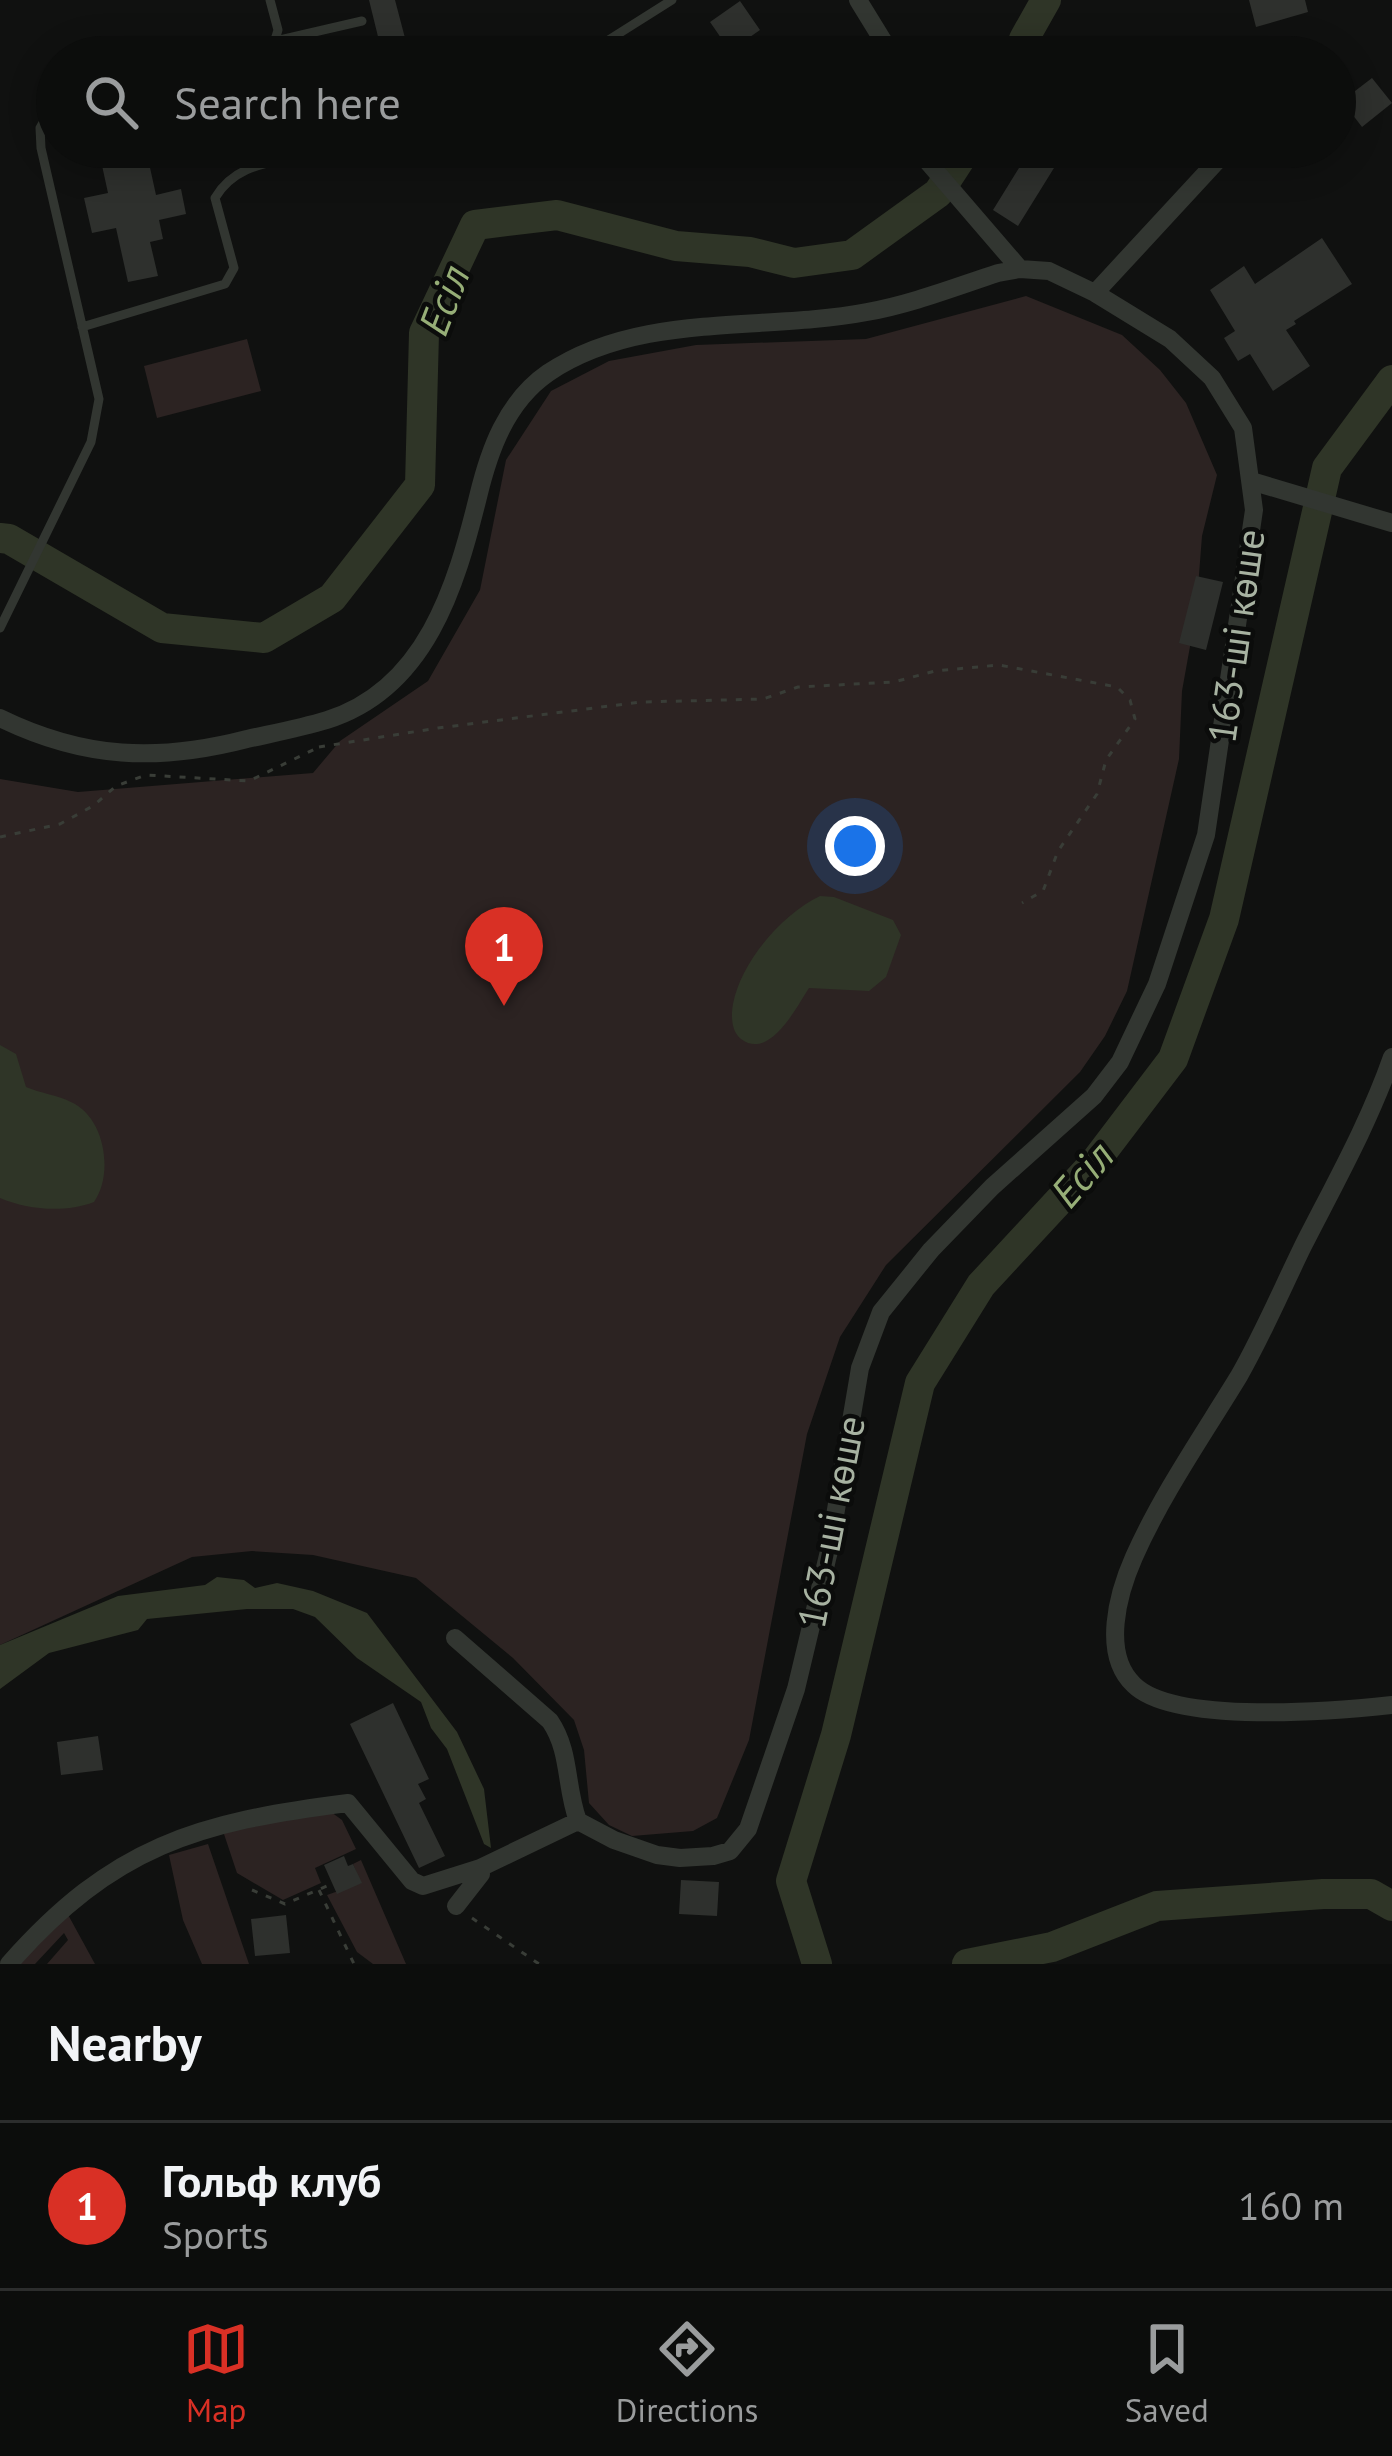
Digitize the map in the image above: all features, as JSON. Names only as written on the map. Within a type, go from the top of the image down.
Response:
[{"type":"street","points":[[858,0],[880,36]]},
{"type":"street","points":[[0,718],[75,748],[153,755],[206,750],[331,719],[369,699],[399,674],[448,604],[486,460],[518,402],[543,377],[608,343],[867,312],[1020,269],[932,168]]},
{"type":"street","points":[[1095,293],[1211,168]]},
{"type":"street","name":"163-ші көше","points":[[578,1821],[614,1840],[680,1858],[730,1851],[748,1829],[802,1666],[829,1551],[860,1368],[881,1312],[931,1250],[992,1187],[1094,1096],[1130,1044],[1157,984],[1206,835],[1254,509],[1243,428],[1212,378],[1170,339],[1095,293],[1048,271],[1020,269]]},
{"type":"street","points":[[1251,481],[1392,523]]},
{"type":"street","points":[[1392,1057],[1372,1114],[1241,1371],[1133,1559],[1113,1642],[1132,1685],[1182,1707],[1256,1712],[1392,1705]]},
{"type":"street","points":[[9,1964],[80,1893],[162,1844],[253,1815],[348,1803],[412,1881],[423,1886],[480,1868],[578,1821],[568,1796],[566,1751],[550,1721],[455,1638]]},
{"type":"street","points":[[456,1906],[482,1874],[480,1868]]},
{"type":"lane","points":[[270,0],[276,36]]},
{"type":"lane","points":[[615,36],[672,0]]},
{"type":"lane","points":[[302,36],[362,21]]},
{"type":"lane","points":[[0,628],[91,442],[99,399],[46,168]]},
{"type":"lane","points":[[82,327],[225,284],[234,268],[215,198],[225,181],[249,168]]},
{"type":"path","points":[[0,837],[60,824],[116,786],[146,775],[249,781],[320,747],[438,728],[640,702],[763,699],[798,688],[894,682],[935,671],[999,665],[1118,687],[1130,700],[1135,719],[1106,760],[1097,794],[1058,851],[1043,891],[1022,903]]},
{"type":"path","points":[[320,747],[320,734],[331,719]]},
{"type":"path","points":[[252,1889],[285,1904],[327,1886]]},
{"type":"path","points":[[319,1890],[354,1964]]},
{"type":"path","points":[[456,1906],[539,1964]]},
{"type":"shaded area","points":[[1026,296],[1122,335],[1160,370],[1186,403],[1217,475],[1202,536],[1196,613],[1182,691],[1179,759],[1127,991],[1105,1036],[1080,1072],[886,1265],[840,1337],[807,1434],[749,1740],[717,1818],[693,1831],[632,1836],[609,1825],[589,1803],[584,1750],[574,1720],[513,1658],[416,1578],[313,1555],[252,1551],[192,1557],[0,1645],[0,779],[78,792],[313,773],[340,741],[428,681],[480,590],[506,460],[551,391],[609,361],[696,345],[866,339]]},
{"type":"shaded area","points":[[247,339],[261,391],[157,418],[144,366]]},
{"type":"shaded area","points":[[820,896],[893,920],[901,935],[886,977],[869,991],[809,988],[772,1037],[752,1044],[741,1039],[732,1013],[745,972],[778,927]]},
{"type":"shaded area","points":[[0,1045],[16,1054],[26,1087],[71,1102],[92,1120],[104,1162],[104,1177],[94,1202],[47,1209],[0,1198]]},
{"type":"shaded area","points":[[217,1577],[244,1580],[255,1588],[277,1583],[313,1591],[367,1613],[457,1732],[484,1789],[491,1848],[484,1844],[447,1749],[431,1728],[421,1702],[357,1658],[315,1617],[293,1609],[147,1619],[138,1630],[49,1653],[0,1689],[0,1645],[118,1596],[205,1585]]},
{"type":"shaded area","points":[[331,1812],[342,1820],[356,1849],[315,1868],[321,1883],[283,1900],[237,1873],[223,1831]]},
{"type":"shaded area","points":[[208,1844],[249,1964],[202,1964],[183,1920],[169,1855]]},
{"type":"shaded area","points":[[361,1860],[406,1964],[373,1964],[357,1952],[327,1895],[361,1883],[353,1864]]},
{"type":"shaded area","points":[[66,1911],[95,1964],[47,1964],[68,1940],[64,1933],[35,1964],[14,1964]]},
{"type":"building","points":[[369,0],[395,0],[404,36],[378,36]]},
{"type":"building","points":[[1249,0],[1305,0],[1308,12],[1256,27]]},
{"type":"building","points":[[740,1],[760,30],[751,36],[720,36],[710,22]]},
{"type":"building","points":[[1372,78],[1392,103],[1362,127],[1356,119],[1356,90]]},
{"type":"building","points":[[103,168],[150,168],[156,195],[181,189],[186,214],[159,220],[163,239],[150,242],[158,276],[128,282],[116,228],[92,233],[84,198],[108,193]]},
{"type":"building","points":[[1019,168],[1054,168],[1018,226],[993,210]]},
{"type":"building","points":[[1322,238],[1352,284],[1286,330],[1310,366],[1273,391],[1250,354],[1238,361],[1224,338],[1235,331],[1210,290],[1244,266],[1255,284]]},
{"type":"building","points":[[1196,576],[1223,582],[1206,650],[1179,643]]},
{"type":"building","points":[[393,1703],[429,1779],[418,1784],[426,1799],[419,1803],[445,1856],[419,1868],[350,1724]]},
{"type":"building","points":[[98,1736],[103,1770],[61,1775],[57,1742]]},
{"type":"building","points":[[344,1856],[362,1883],[337,1894],[324,1865]]},
{"type":"building","points":[[681,1880],[719,1882],[717,1916],[679,1914]]},
{"type":"building","points":[[286,1915],[290,1953],[255,1956],[251,1919]]},
{"type":"waterway","name":"Есіл","points":[[1026,36],[1046,0]]},
{"type":"waterway","name":"Есіл","points":[[0,538],[162,628],[264,638],[332,598],[420,485],[424,333],[475,225],[557,215],[676,246],[750,252],[794,263],[852,255],[938,193],[954,168]]},
{"type":"waterway","name":"Есіл","points":[[817,1964],[791,1881],[836,1735],[920,1383],[981,1285],[1094,1163],[1173,1059],[1224,919],[1327,468],[1392,380]]},
{"type":"waterway","name":"Есіл","points":[[967,1964],[1052,1947],[1157,1906],[1323,1894],[1371,1894],[1392,1906]]},
{"type":"place","name":"Гольф клуб","points":[[504,1006]]}]
